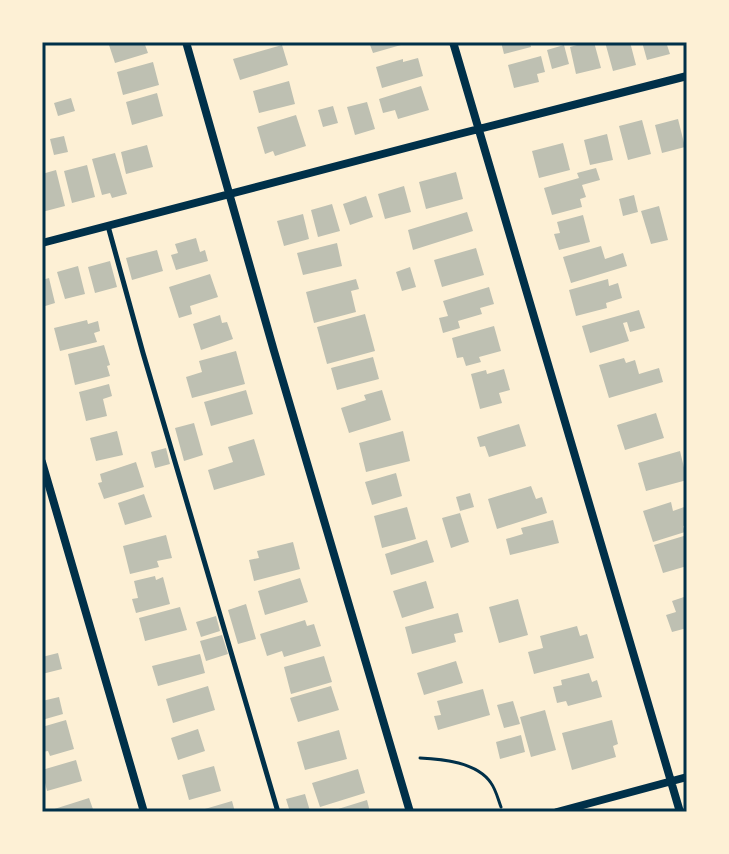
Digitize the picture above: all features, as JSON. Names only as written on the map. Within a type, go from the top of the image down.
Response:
[{"type":"street","points":[[186,42],[410,812]]},
{"type":"street","points":[[453,42],[680,812]]},
{"type":"street","points":[[42,243],[687,76]]},
{"type":"street","points":[[42,462],[144,812]]},
{"type":"street","points":[[557,812],[687,777]]},
{"type":"lane","points":[[108,226],[278,812]]},
{"type":"path","points":[[420,758],[440,759],[479,772],[491,782],[501,807]]},
{"type":"building","points":[[108,42],[144,42],[148,53],[115,63]]},
{"type":"building","points":[[369,42],[408,42],[408,43],[373,53]]},
{"type":"building","points":[[501,42],[530,42],[531,47],[504,54]]},
{"type":"building","points":[[576,42],[594,42],[601,68],[576,74],[570,47],[577,45]]},
{"type":"building","points":[[605,42],[630,42],[636,65],[613,71]]},
{"type":"building","points":[[642,42],[666,42],[670,54],[647,60]]},
{"type":"building","points":[[282,45],[288,65],[240,80],[233,59]]},
{"type":"building","points":[[564,45],[569,64],[552,69],[547,50]]},
{"type":"building","points":[[541,56],[545,72],[537,74],[539,82],[514,88],[508,65]]},
{"type":"building","points":[[418,58],[423,76],[382,88],[376,67]]},
{"type":"building","points":[[153,62],[159,85],[123,95],[117,72]]},
{"type":"building","points":[[289,81],[295,104],[259,113],[253,91]]},
{"type":"building","points":[[421,86],[429,110],[398,119],[395,110],[383,113],[379,99]]},
{"type":"building","points":[[157,93],[163,116],[132,125],[126,102]]},
{"type":"building","points":[[71,98],[75,111],[58,116],[54,103]]},
{"type":"building","points":[[367,102],[375,129],[355,135],[347,107]]},
{"type":"building","points":[[333,106],[338,123],[323,127],[318,110]]},
{"type":"building","points":[[296,115],[306,146],[275,156],[273,151],[265,154],[257,127]]},
{"type":"building","points":[[678,119],[685,147],[662,153],[655,125]]},
{"type":"building","points":[[642,120],[651,154],[628,160],[619,126]]},
{"type":"building","points":[[607,134],[613,160],[590,165],[584,140]]},
{"type":"building","points":[[64,136],[68,152],[54,155],[50,139]]},
{"type":"building","points":[[563,143],[570,170],[539,178],[532,151]]},
{"type":"building","points":[[147,145],[153,167],[126,174],[121,152]]},
{"type":"building","points":[[115,153],[127,194],[112,198],[110,193],[102,195],[92,159]]},
{"type":"building","points":[[87,165],[95,197],[72,203],[64,171]]},
{"type":"building","points":[[596,168],[600,180],[582,185],[586,197],[580,199],[582,207],[552,215],[544,188],[579,178],[577,173]]},
{"type":"building","points":[[56,170],[65,206],[42,212],[42,174]]},
{"type":"building","points":[[456,172],[463,199],[426,209],[419,182]]},
{"type":"building","points":[[404,186],[411,212],[385,219],[378,194]]},
{"type":"building","points":[[634,195],[638,212],[623,216],[619,199]]},
{"type":"building","points":[[366,196],[373,217],[350,225],[343,204]]},
{"type":"building","points":[[332,204],[340,231],[318,237],[311,210]]},
{"type":"building","points":[[659,206],[668,240],[651,244],[641,211]]},
{"type":"building","points":[[467,212],[473,231],[413,250],[408,230]]},
{"type":"building","points":[[303,214],[309,239],[284,246],[277,221]]},
{"type":"building","points":[[583,215],[590,242],[559,250],[554,234],[560,233],[557,222]]},
{"type":"building","points":[[196,238],[200,252],[205,250],[208,261],[176,270],[171,255],[178,253],[175,244]]},
{"type":"building","points":[[337,243],[342,266],[303,275],[297,253]]},
{"type":"building","points":[[601,246],[605,259],[623,253],[627,266],[571,283],[563,257]]},
{"type":"building","points":[[476,248],[484,275],[442,287],[434,260]]},
{"type":"building","points":[[157,250],[163,271],[132,280],[126,258]]},
{"type":"building","points":[[110,261],[117,287],[95,293],[88,267]]},
{"type":"building","points":[[78,266],[85,294],[65,299],[57,272]]},
{"type":"building","points":[[410,267],[416,287],[402,291],[396,272]]},
{"type":"building","points":[[210,274],[218,297],[190,306],[192,314],[179,318],[169,287]]},
{"type":"building","points":[[49,278],[55,303],[42,307],[42,280]]},
{"type":"building","points":[[356,279],[359,289],[351,291],[356,312],[314,323],[306,292]]},
{"type":"building","points":[[608,279],[609,286],[618,283],[622,298],[606,303],[607,308],[576,316],[569,290]]},
{"type":"building","points":[[489,287],[494,304],[480,308],[482,314],[458,321],[460,328],[443,333],[439,318],[448,316],[443,301]]},
{"type":"building","points":[[639,310],[645,328],[630,332],[627,322],[623,323],[629,341],[590,353],[582,326]]},
{"type":"building","points":[[365,314],[375,351],[327,364],[317,327]]},
{"type":"building","points":[[220,315],[222,323],[227,322],[233,339],[201,350],[193,324]]},
{"type":"building","points":[[87,320],[88,324],[98,321],[100,331],[94,333],[97,342],[60,351],[54,328]]},
{"type":"building","points":[[494,326],[501,351],[479,357],[481,362],[466,366],[463,357],[457,358],[452,338]]},
{"type":"building","points":[[104,345],[110,376],[75,385],[68,354]]},
{"type":"building","points":[[236,351],[245,384],[192,398],[186,377],[202,372],[199,361]]},
{"type":"building","points":[[373,357],[379,379],[337,390],[331,368]]},
{"type":"building","points":[[624,358],[626,363],[635,360],[639,374],[659,368],[663,382],[609,398],[599,365]]},
{"type":"building","points":[[504,369],[510,390],[499,393],[502,403],[480,409],[471,374]]},
{"type":"building","points":[[109,384],[112,396],[103,399],[107,416],[86,421],[79,392]]},
{"type":"building","points":[[246,390],[253,414],[211,426],[204,402]]},
{"type":"building","points":[[382,390],[391,420],[349,433],[341,408],[366,400],[364,395]]},
{"type":"building","points":[[656,413],[664,438],[625,450],[617,425]]},
{"type":"building","points":[[194,423],[203,455],[184,461],[175,428]]},
{"type":"building","points":[[519,424],[526,446],[489,457],[485,446],[480,447],[477,437]]},
{"type":"building","points":[[117,431],[123,455],[96,461],[90,438]]},
{"type":"building","points":[[403,431],[410,461],[366,472],[359,443]]},
{"type":"building","points":[[254,439],[265,475],[214,490],[208,470],[233,462],[228,447]]},
{"type":"building","points":[[166,448],[170,464],[155,468],[151,452]]},
{"type":"building","points":[[680,451],[687,480],[646,491],[638,463]]},
{"type":"building","points":[[136,462],[144,487],[104,499],[98,483],[102,482],[100,474]]},
{"type":"building","points":[[396,473],[402,496],[372,505],[365,482]]},
{"type":"building","points":[[531,486],[536,499],[542,497],[547,513],[497,529],[488,499]]},
{"type":"building","points":[[470,493],[474,507],[460,511],[456,497]]},
{"type":"building","points":[[144,494],[152,517],[125,525],[118,503]]},
{"type":"building","points":[[671,502],[673,511],[687,506],[687,525],[683,526],[685,532],[653,542],[643,511]]},
{"type":"building","points":[[407,507],[416,539],[382,548],[374,516]]},
{"type":"building","points":[[460,513],[469,542],[451,548],[442,518]]},
{"type":"building","points":[[553,520],[559,543],[510,555],[506,539],[523,534],[521,528]]},
{"type":"building","points":[[166,535],[172,558],[157,561],[159,567],[130,574],[123,546]]},
{"type":"building","points":[[687,535],[687,566],[663,573],[654,545]]},
{"type":"building","points":[[427,540],[434,562],[391,575],[385,554]]},
{"type":"building","points":[[293,542],[300,569],[254,581],[249,560],[259,558],[257,551]]},
{"type":"building","points":[[155,576],[156,580],[163,577],[170,604],[136,613],[132,599],[138,598],[134,581]]},
{"type":"building","points":[[300,578],[308,602],[265,615],[258,591]]},
{"type":"building","points":[[426,581],[434,608],[402,618],[393,591]]},
{"type":"building","points":[[687,596],[687,628],[672,632],[666,615],[676,612],[672,601]]},
{"type":"building","points":[[518,599],[528,635],[499,643],[489,607]]},
{"type":"building","points":[[246,604],[256,639],[238,644],[228,610]]},
{"type":"building","points":[[180,607],[187,630],[145,641],[139,618]]},
{"type":"building","points":[[458,613],[463,632],[454,634],[456,642],[412,654],[405,627]]},
{"type":"building","points":[[216,616],[220,631],[201,637],[196,622]]},
{"type":"building","points":[[305,620],[307,626],[314,624],[321,646],[284,657],[282,651],[267,656],[260,634]]},
{"type":"building","points":[[577,626],[580,636],[587,634],[594,658],[534,674],[528,652],[543,648],[540,636]]},
{"type":"building","points":[[222,635],[228,654],[206,661],[200,641]]},
{"type":"building","points":[[58,653],[62,669],[42,674],[42,657]]},
{"type":"building","points":[[200,654],[205,673],[158,686],[152,666]]},
{"type":"building","points":[[324,656],[332,682],[291,694],[284,667]]},
{"type":"building","points":[[456,661],[463,683],[424,695],[417,673]]},
{"type":"building","points":[[589,673],[592,682],[597,680],[602,697],[568,706],[566,701],[557,703],[553,687],[562,685],[561,680]]},
{"type":"building","points":[[208,686],[215,710],[173,723],[166,699]]},
{"type":"building","points":[[331,686],[339,710],[298,722],[290,698]]},
{"type":"building","points":[[483,689],[490,715],[438,730],[434,716],[441,715],[437,701]]},
{"type":"building","points":[[59,697],[63,714],[42,720],[42,701]]},
{"type":"building","points":[[513,701],[520,724],[504,728],[497,705]]},
{"type":"building","points":[[545,710],[556,750],[531,757],[520,717]]},
{"type":"building","points":[[66,720],[74,749],[50,756],[48,751],[42,752],[42,727]]},
{"type":"building","points":[[612,720],[618,744],[613,746],[616,757],[572,770],[562,733]]},
{"type":"building","points":[[198,729],[205,751],[178,760],[171,738]]},
{"type":"building","points":[[339,730],[347,759],[305,770],[297,742]]},
{"type":"building","points":[[521,735],[525,752],[500,759],[496,742]]},
{"type":"building","points":[[76,760],[82,781],[47,791],[42,770]]},
{"type":"building","points":[[214,766],[221,791],[189,800],[182,775]]},
{"type":"building","points":[[358,769],[365,793],[320,807],[312,783]]},
{"type":"building","points":[[305,794],[310,811],[290,812],[286,799]]},
{"type":"building","points":[[89,798],[94,812],[48,812],[48,811]]},
{"type":"building","points":[[367,800],[370,812],[339,812],[338,809]]},
{"type":"building","points":[[232,801],[235,812],[198,812],[198,811]]}]
